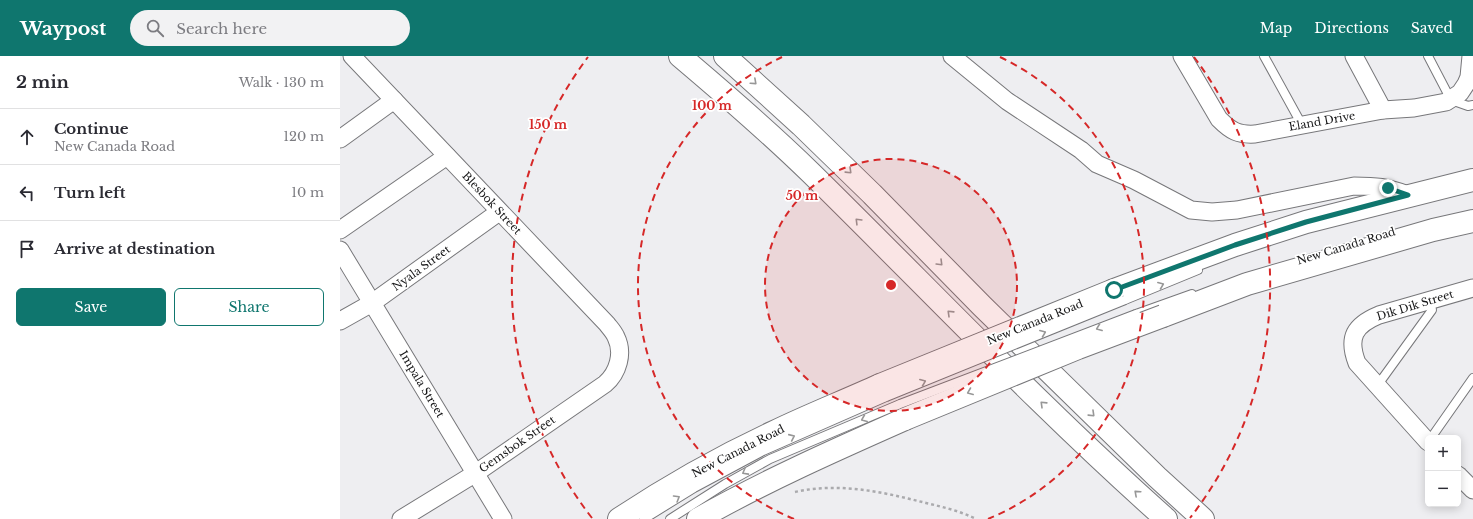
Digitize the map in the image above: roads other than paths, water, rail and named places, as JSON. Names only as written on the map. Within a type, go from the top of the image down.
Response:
[{"type":"main road","points":[[680,56],[810,172],[939,302],[1089,449],[1166,519]]},
{"type":"main road","points":[[725,56],[807,131],[1032,355],[1146,466],[1203,519]]},
{"type":"main road","name":"New Canada Road","points":[[620,519],[666,489],[716,461],[774,432],[883,391],[1120,295],[1235,245],[1306,222],[1408,195],[1473,180]]},
{"type":"main road","name":"New Canada Road","points":[[698,519],[743,494],[814,460],[902,411],[1078,348],[1247,284],[1433,230],[1473,221]]},
{"type":"street","name":"Blesbok Street","points":[[352,56],[613,332],[618,340],[619,356]]},
{"type":"street","points":[[952,56],[1007,101],[1081,150],[1097,164],[1134,180],[1191,210],[1212,212],[1237,210],[1354,186],[1388,188],[1408,195]]},
{"type":"street","name":"Eland Drive","points":[[1182,56],[1219,119],[1226,127],[1244,135],[1383,110],[1414,108],[1451,100]]},
{"type":"street","points":[[1354,56],[1383,110]]},
{"type":"street","points":[[1451,100],[1463,88],[1469,77],[1471,56]]},
{"type":"street","points":[[340,139],[394,100]]},
{"type":"street","points":[[340,230],[447,156]]},
{"type":"street","name":"Nyala Street","points":[[340,321],[372,303],[499,212]]},
{"type":"street","name":"Impala Street","points":[[340,250],[476,473],[502,519]]},
{"type":"street","name":"Dik Dik Street","points":[[1425,439],[1360,367],[1355,357],[1355,332],[1365,320],[1473,288]]},
{"type":"street","name":"Gemsbok Street","points":[[401,519],[476,473],[611,379],[619,356]]},
{"type":"street","points":[[1461,478],[1473,490]]},
{"type":"lane","points":[[1264,56],[1302,125]]},
{"type":"lane","points":[[1428,56],[1451,100],[1468,106],[1473,105]]},
{"type":"lane","points":[[1233,280],[1277,266]]},
{"type":"lane","name":"New Canada Road","points":[[1120,295],[1204,268]]},
{"type":"lane","name":"New Canada Road","points":[[670,519],[725,484],[770,459],[902,411],[1136,314],[1197,292]]},
{"type":"lane","points":[[1377,386],[1432,310],[1430,300]]},
{"type":"lane","points":[[1433,435],[1473,378]]},
{"type":"lane","name":"New Canada Road","points":[[644,519],[694,488],[762,451],[883,391]]}]
